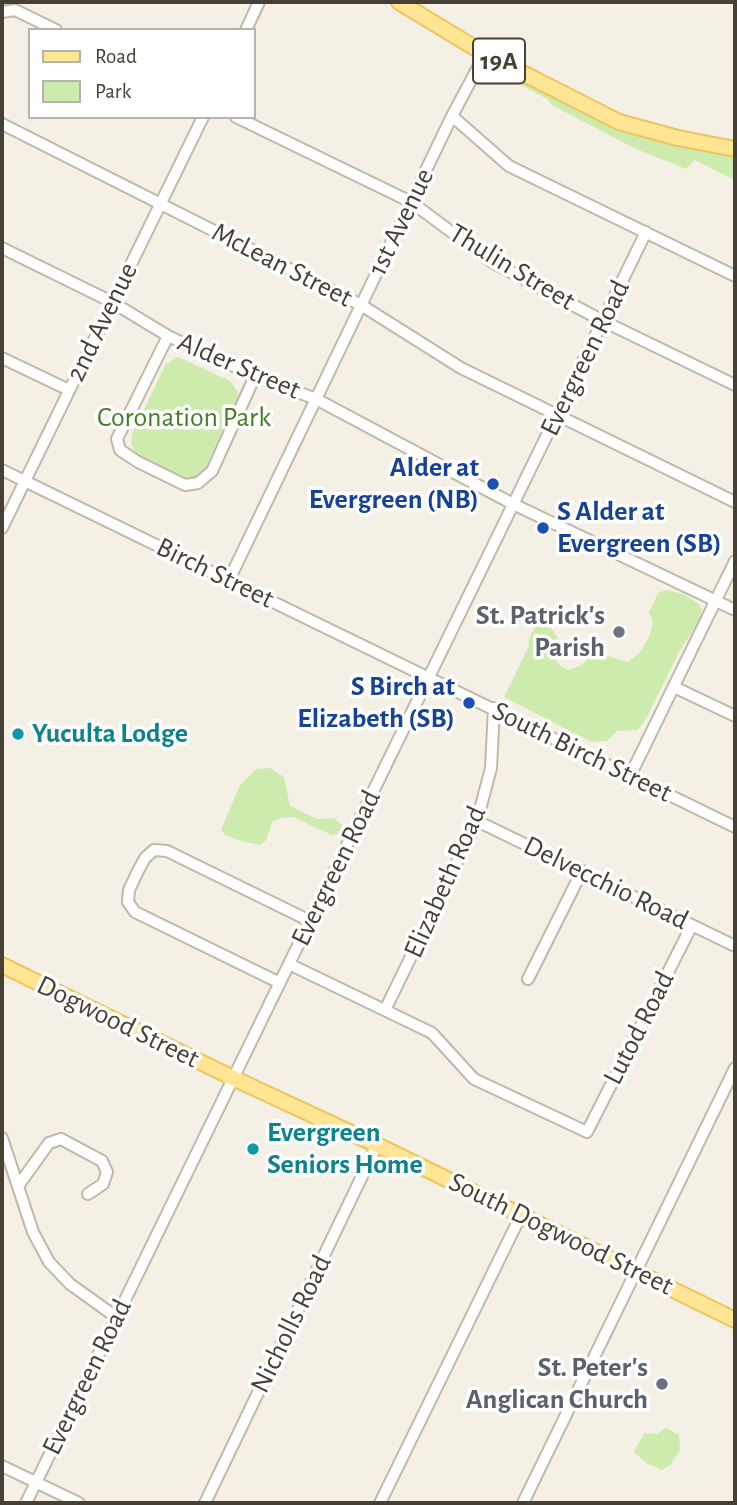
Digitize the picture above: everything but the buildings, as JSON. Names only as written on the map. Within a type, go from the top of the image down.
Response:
[{"type":"main road","name":"19A","points":[[399,2],[485,54],[611,118],[678,138],[735,149]]},
{"type":"main road","name":"Dogwood Street","points":[[2,965],[233,1078]]},
{"type":"main road","name":"South Dogwood Street","points":[[233,1078],[377,1145],[735,1320]]},
{"type":"street","points":[[247,28],[259,2]]},
{"type":"street","points":[[5,11],[15,10],[52,28]]},
{"type":"street","name":"1st Avenue","points":[[229,580],[452,116],[485,54]]},
{"type":"street","points":[[452,116],[509,166],[735,276]]},
{"type":"street","name":"2nd Avenue","points":[[2,528],[202,119]]},
{"type":"street","name":"Thulin Street","points":[[240,119],[411,202],[492,262],[603,321],[735,385]]},
{"type":"street","name":"McLean Street","points":[[2,124],[361,305],[461,368],[735,502]]},
{"type":"street","name":"Evergreen Road","points":[[26,1503],[646,232]]},
{"type":"street","name":"Alder Street","points":[[2,248],[112,302],[168,336],[255,376],[316,399],[513,504],[735,610]]},
{"type":"street","points":[[168,336],[117,439],[120,450],[185,485],[198,483],[212,471],[255,376]]},
{"type":"street","points":[[2,358],[69,390]]},
{"type":"street","name":"Birch Street","points":[[2,470],[429,677]]},
{"type":"street","points":[[631,775],[735,561]]},
{"type":"street","name":"South Birch Street","points":[[429,677],[735,827]]},
{"type":"street","points":[[674,687],[735,716]]},
{"type":"street","name":"Elizabeth Road","points":[[385,1010],[477,821],[491,768],[494,709]]},
{"type":"street","name":"Delvecchio Road","points":[[477,821],[735,946]]},
{"type":"street","points":[[280,983],[135,912],[128,902],[129,890],[145,858],[155,850],[167,851],[310,921]]},
{"type":"street","points":[[528,979],[582,871]]},
{"type":"street","name":"Lutod Road","points":[[385,1010],[432,1033],[474,1079],[587,1132],[692,925]]},
{"type":"street","points":[[289,964],[385,1010]]},
{"type":"street","points":[[523,1503],[735,1068]]},
{"type":"street","points":[[2,1138],[33,1232],[49,1262],[70,1284],[116,1317]]},
{"type":"street","points":[[18,1186],[49,1143],[61,1139],[102,1161],[107,1172],[103,1184],[88,1194]]},
{"type":"street","name":"Nicholls Road","points":[[205,1503],[377,1145]]},
{"type":"street","points":[[380,1503],[521,1215]]},
{"type":"street","points":[[2,1466],[79,1503]]},
{"type":"green space","points":[[490,64],[524,81],[706,150],[735,157],[735,180],[695,160],[686,169],[636,149],[552,105],[547,99],[505,76]]},
{"type":"green space","name":"Coronation Park","points":[[178,357],[230,381],[238,392],[203,472],[192,479],[185,479],[138,457],[131,443],[132,434],[166,364]]},
{"type":"green space","points":[[666,590],[683,594],[699,604],[702,610],[699,621],[679,652],[638,730],[617,731],[607,741],[591,742],[504,697],[529,646],[529,639],[538,620],[548,623],[558,638],[553,654],[559,665],[568,670],[580,666],[589,658],[604,655],[628,662],[640,652],[650,635],[653,621],[649,613],[658,593]]},
{"type":"green space","points":[[270,768],[284,777],[290,806],[317,819],[334,818],[342,825],[338,834],[332,835],[293,817],[272,822],[266,840],[261,845],[225,835],[221,830],[240,785],[256,769]]},
{"type":"green space","points":[[666,1428],[679,1435],[680,1450],[670,1465],[662,1470],[646,1463],[634,1452],[644,1433],[657,1434]]},
{"type":"place","name":"Alder at Evergreen (NB)","points":[[493,484]]},
{"type":"place","name":"S Alder at Evergreen (SB)","points":[[543,528]]},
{"type":"place","name":"St. Patrick's Parish","points":[[619,632]]},
{"type":"place","name":"S Birch at Elizabeth (SB)","points":[[469,703]]},
{"type":"place","name":"Yuculta Lodge","points":[[18,734]]},
{"type":"place","name":"Evergreen Seniors Home","points":[[253,1149]]},
{"type":"place","name":"St. Peter's Anglican Church","points":[[662,1384]]}]
